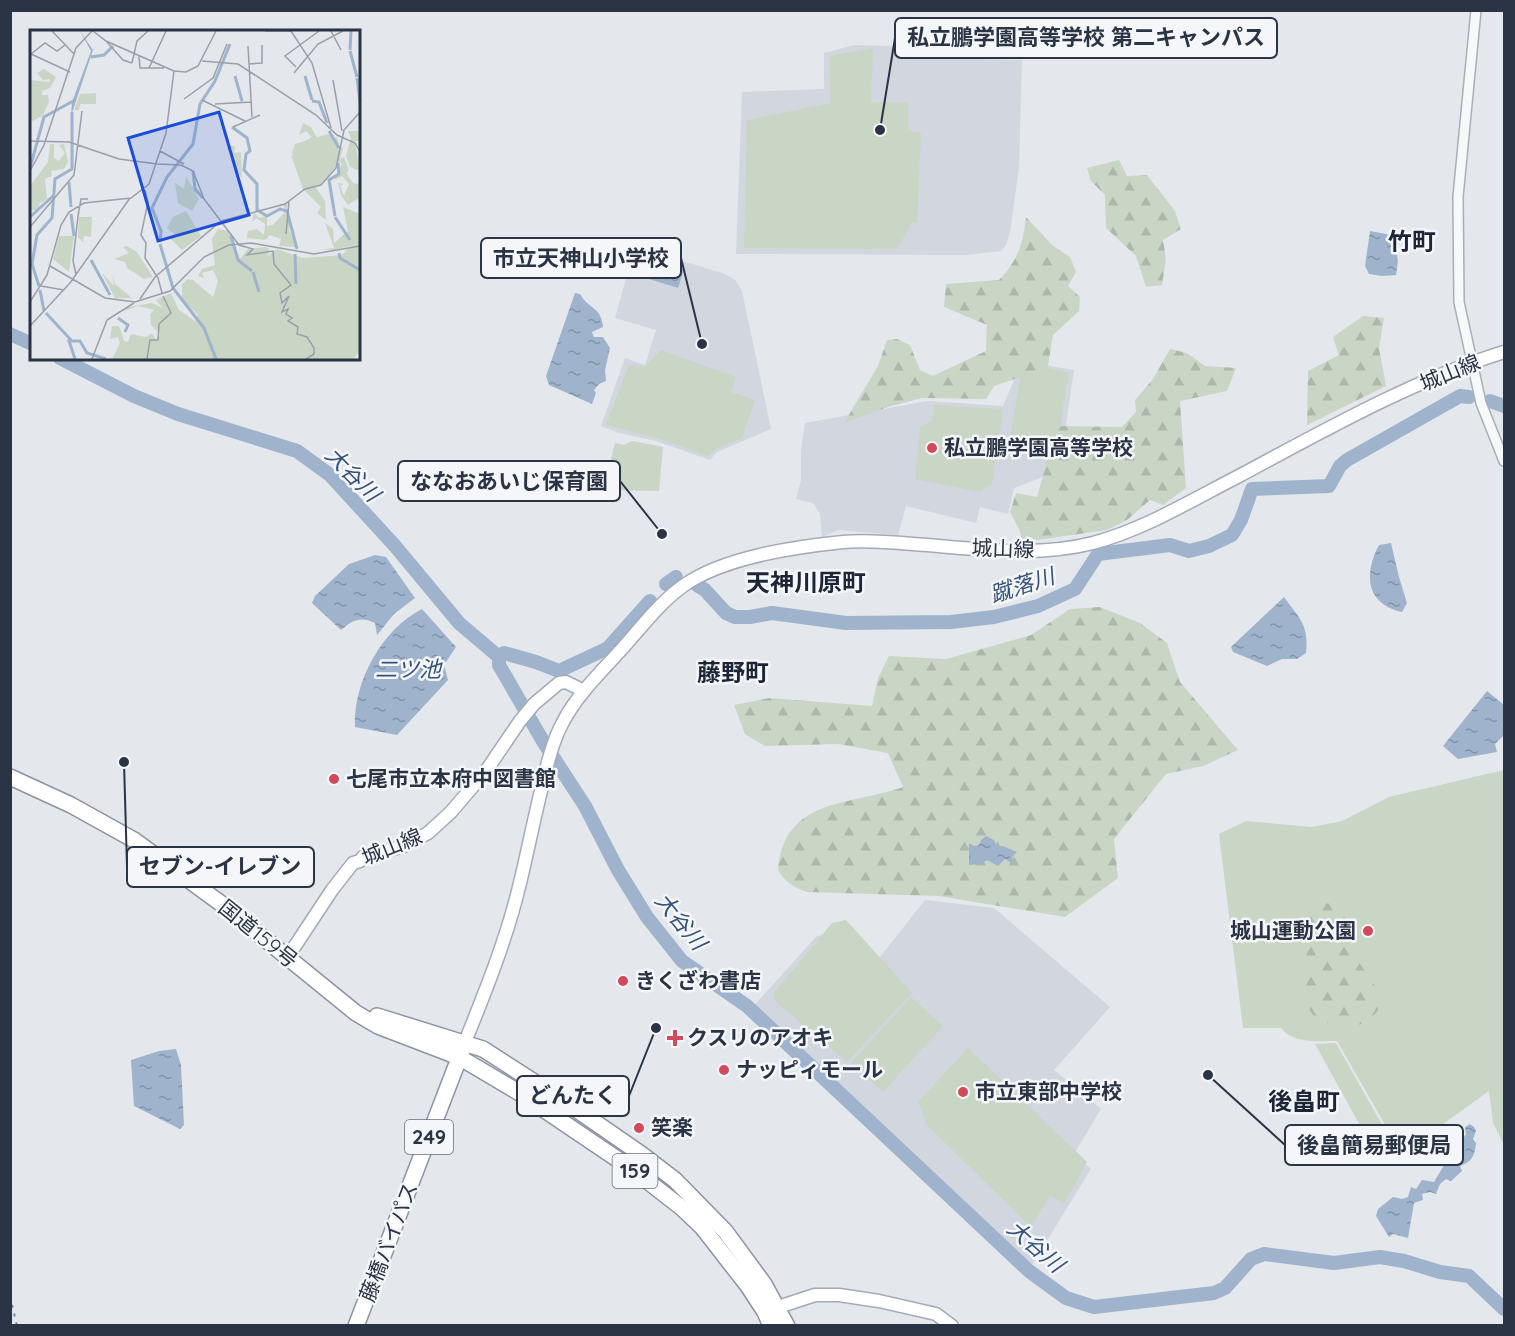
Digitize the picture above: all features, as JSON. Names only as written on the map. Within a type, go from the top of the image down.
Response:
[{"type":"highway","name":"国道159号","points":[[10,777],[71,805],[134,840],[223,905],[356,1013],[378,1026],[459,1057]]},
{"type":"highway","name":"国道159号","points":[[349,1006],[465,1042]]},
{"type":"highway","name":"249","points":[[459,1057],[465,1042]]},
{"type":"highway","name":"159","points":[[465,1042],[483,1048],[570,1105],[675,1180],[725,1230],[764,1284],[771,1315]]},
{"type":"highway","name":"159","points":[[459,1057],[518,1092],[632,1169],[682,1208],[702,1227],[771,1315],[788,1326]]},
{"type":"highway","name":"藤橋バイパス","points":[[356,1326],[459,1057]]},
{"type":"main road","name":"城山線","points":[[465,1042],[501,949],[519,887],[553,745],[563,722],[584,691],[681,587],[710,571],[733,562],[792,548],[847,542],[887,542],[1002,551],[1056,550],[1089,544],[1117,536],[1178,508],[1363,411],[1472,362],[1504,352]]},
{"type":"main road","name":"城山線","points":[[287,958],[332,890],[353,863],[360,861],[363,857],[404,846],[428,833],[451,812],[486,771],[534,704],[559,683],[566,682],[584,691]]},
{"type":"main road","points":[[771,1315],[815,1295],[839,1295],[879,1301],[936,1314],[952,1326]]},
{"type":"street","points":[[1476,10],[1458,196],[1459,302],[1481,403],[1504,461]]},
{"type":"shaded area","points":[[854,45],[914,47],[949,58],[1022,60],[1019,167],[1010,232],[1006,245],[1001,251],[966,255],[736,254],[742,92],[824,89],[824,53]]},
{"type":"shaded area","points":[[634,250],[693,264],[725,274],[735,280],[742,291],[771,429],[717,452],[710,460],[656,441],[619,433],[601,426],[625,358],[645,365],[656,330],[615,318]]},
{"type":"shaded area","name":"私立鵬学園高等学校","points":[[1022,361],[1074,370],[1063,445],[1053,473],[1014,488],[1008,514],[980,507],[976,523],[906,506],[898,535],[838,530],[822,537],[820,514],[813,503],[796,499],[801,480],[801,451],[805,423],[928,401],[1003,406]]},
{"type":"shaded area","name":"市立東部中学校","points":[[925,900],[994,908],[1110,1007],[1054,1070],[1101,1109],[1074,1154],[1091,1169],[1030,1268],[882,1125],[751,1009],[816,937],[829,932],[869,971]]},
{"type":"green space","points":[[873,48],[871,102],[908,103],[908,131],[921,132],[917,223],[910,223],[908,231],[896,249],[744,248],[747,120],[831,103],[829,56]]},
{"type":"green space","points":[[1119,160],[1127,176],[1147,175],[1175,211],[1181,229],[1163,240],[1166,259],[1162,285],[1146,287],[1136,256],[1106,228],[1105,195],[1091,181],[1087,168]]},
{"type":"green space","points":[[1026,217],[1052,245],[1070,257],[1076,272],[1068,286],[1080,297],[1079,311],[1053,335],[1047,372],[1027,375],[994,386],[986,399],[922,398],[888,407],[844,423],[878,366],[887,340],[897,339],[910,345],[920,370],[933,376],[986,351],[987,325],[944,307],[946,284],[999,280],[1011,266],[1018,251]]},
{"type":"green space","points":[[1363,316],[1384,318],[1379,348],[1386,386],[1307,425],[1308,371],[1339,355],[1333,337]]},
{"type":"green space","points":[[1170,349],[1187,353],[1205,366],[1236,368],[1227,391],[1180,401],[1186,488],[1163,505],[1150,500],[1127,520],[1107,530],[1023,542],[1010,512],[1016,493],[1037,497],[1057,426],[1122,427],[1136,412],[1135,400],[1153,379]]},
{"type":"green space","points":[[661,350],[736,377],[731,392],[755,400],[742,438],[718,448],[708,456],[660,439],[606,425],[629,365],[645,367]]},
{"type":"green space","points":[[1023,364],[1069,372],[1057,444],[1010,436]]},
{"type":"green space","points":[[934,405],[1003,409],[992,484],[980,492],[915,479],[920,427],[932,421]]},
{"type":"green space","points":[[632,441],[663,447],[659,491],[603,490],[615,443],[624,445]]},
{"type":"green space","points":[[1100,607],[1140,623],[1167,643],[1180,682],[1238,750],[1203,766],[1166,774],[1114,839],[1118,878],[1065,917],[939,896],[807,892],[784,878],[778,870],[783,846],[793,829],[806,817],[842,802],[903,787],[888,753],[838,744],[765,746],[745,734],[734,705],[769,698],[872,706],[878,678],[889,656],[946,659],[1031,635],[1070,609]]},
{"type":"green space","name":"城山運動公園","points":[[1504,770],[1504,1145],[1493,1123],[1489,1091],[1432,1132],[1399,1149],[1337,1041],[1300,1039],[1286,1033],[1281,1028],[1243,1028],[1219,834],[1246,821],[1312,827],[1342,821],[1389,797]]},
{"type":"green space","points":[[1350,900],[1346,922],[1350,949],[1384,999],[1371,1018],[1364,1023],[1347,1026],[1316,1020],[1303,999],[1302,979],[1305,925],[1317,905]]},
{"type":"green space","points":[[846,920],[912,993],[847,1062],[774,1000],[775,992],[832,923]]},
{"type":"green space","points":[[911,997],[943,1026],[883,1092],[851,1063]]},
{"type":"green space","points":[[1336,1043],[1394,1146],[1377,1156],[1315,1044]]},
{"type":"green space","points":[[968,1048],[1087,1162],[1064,1204],[1050,1195],[1031,1227],[927,1125],[918,1102]]},
{"type":"water","points":[[1370,231],[1391,235],[1394,238],[1398,261],[1396,275],[1369,274],[1365,266]]},
{"type":"water","points":[[655,260],[684,269],[678,288],[649,279]]},
{"type":"water","points":[[575,293],[580,294],[600,315],[603,327],[592,332],[594,337],[603,337],[610,348],[605,370],[606,381],[594,390],[596,393],[592,404],[549,385],[546,376]]},
{"type":"water","points":[[1391,543],[1407,603],[1402,612],[1381,602],[1371,586],[1371,566],[1379,545]]},
{"type":"water","name":"二ツ池","points":[[375,555],[386,557],[415,598],[394,614],[377,635],[375,623],[365,620],[353,622],[341,630],[312,603],[315,596],[349,564]]},
{"type":"water","points":[[1284,597],[1305,629],[1306,653],[1297,659],[1282,659],[1267,666],[1233,652],[1231,647]]},
{"type":"water","name":"二ツ池","points":[[422,609],[456,647],[444,665],[448,680],[397,735],[355,727],[359,692],[373,659],[394,630]]},
{"type":"water","points":[[1487,691],[1504,705],[1504,735],[1495,744],[1497,752],[1458,759],[1443,746]]},
{"type":"water","points":[[986,836],[994,840],[997,846],[1017,852],[1012,857],[1013,864],[1005,859],[998,866],[987,860],[981,864],[969,865],[969,843],[974,846],[979,845]]},
{"type":"water","points":[[176,1049],[181,1065],[184,1125],[180,1129],[134,1106],[131,1060],[159,1051]]},
{"type":"water","points":[[1470,1124],[1476,1131],[1473,1139],[1476,1147],[1472,1158],[1460,1166],[1462,1171],[1451,1181],[1446,1179],[1440,1184],[1436,1194],[1430,1192],[1422,1194],[1423,1200],[1414,1203],[1408,1238],[1393,1234],[1389,1237],[1376,1216],[1378,1209],[1393,1197],[1402,1199],[1408,1197],[1411,1187],[1416,1189],[1422,1180],[1434,1182],[1446,1162],[1443,1158],[1452,1155],[1457,1141],[1462,1140],[1466,1134],[1465,1127]]},
{"type":"waterway","name":"大谷川","points":[[10,334],[30,343]]},
{"type":"waterway","name":"大谷川","points":[[64,360],[134,396],[178,414],[297,451],[330,475],[395,546],[459,623],[499,657],[499,665],[544,743],[585,806],[618,870],[647,917],[682,961],[747,1006],[1029,1271],[1066,1298],[1094,1307],[1214,1293],[1225,1288],[1251,1259],[1264,1254],[1334,1263],[1380,1257],[1404,1261],[1440,1272],[1469,1276],[1504,1309]]},
{"type":"waterway","name":"蹴落川","points":[[697,585],[705,590],[726,613],[735,617],[772,613],[846,623],[951,622],[994,617],[1038,606],[1075,589],[1098,554],[1170,545],[1189,551],[1209,546],[1232,535],[1241,520],[1252,489],[1329,486],[1340,466],[1347,460],[1460,396],[1469,397]]},
{"type":"waterway","name":"蹴落川","points":[[1490,401],[1504,406]]},
{"type":"waterway","name":"蹴落川","points":[[666,584],[676,577]]},
{"type":"waterway","name":"蹴落川","points":[[499,657],[504,653],[559,671],[608,648],[650,601]]},
{"type":"railway","points":[[10,1296],[17,1326]]},
{"type":"place","name":"私立鵬学園高等学校 第二キャンパス","points":[[880,130]]},
{"type":"place","name":"市立天神山小学校","points":[[702,344]]},
{"type":"place","name":"私立鵬学園高等学校","points":[[932,448]]},
{"type":"place","name":"ななおあいじ保育園","points":[[662,534]]},
{"type":"place","name":"セブン-イレブン","points":[[124,762]]},
{"type":"place","name":"七尾市立本府中図書館","points":[[334,779]]},
{"type":"place","name":"城山運動公園","points":[[1368,931]]},
{"type":"place","name":"きくざわ書店","points":[[623,981]]},
{"type":"place","name":"どんたく","points":[[656,1028]]},
{"type":"place","name":"クスリのアオキ","points":[[675,1038]]},
{"type":"place","name":"ナッピィモール","points":[[724,1070]]},
{"type":"place","name":"後畠簡易郵便局","points":[[1208,1075]]},
{"type":"place","name":"市立東部中学校","points":[[963,1092]]},
{"type":"place","name":"笑楽","points":[[639,1128]]},
{"type":"district","name":"竹町","points":[[1412,242]]},
{"type":"district","name":"天神川原町","points":[[806,583]]},
{"type":"district","name":"藤野町","points":[[733,673]]},
{"type":"district","name":"後畠町","points":[[1304,1102]]}]
